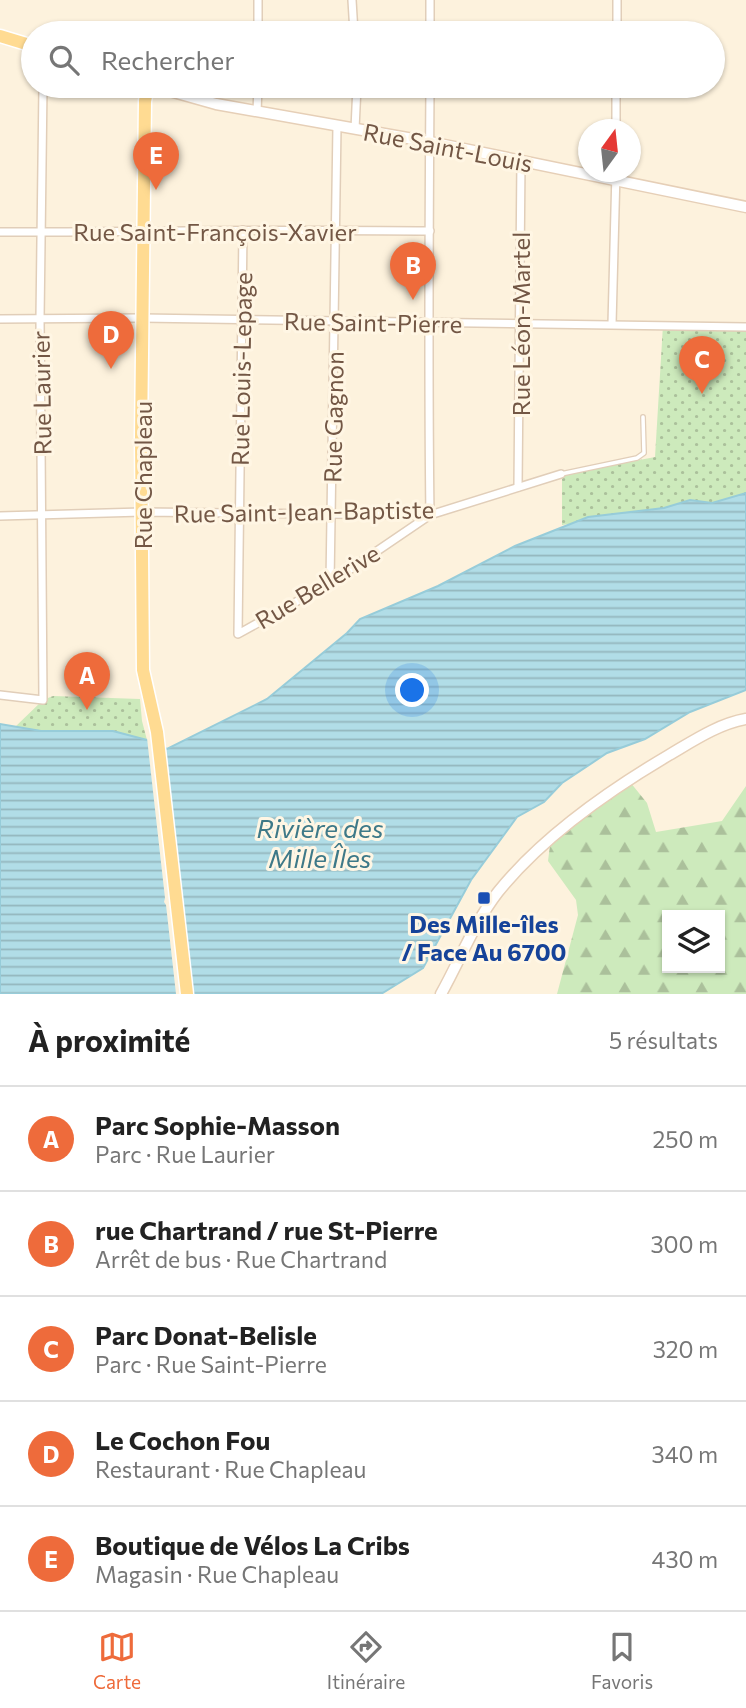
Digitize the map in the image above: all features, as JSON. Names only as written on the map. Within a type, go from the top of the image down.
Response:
[{"type":"main road","points":[[0,36],[21,42]]},
{"type":"main road","name":"Rue Chapleau","points":[[146,98],[142,318],[143,670],[158,737],[187,994]]},
{"type":"main road","name":"Rue Saint-Louis","points":[[193,98],[578,170]]},
{"type":"main road","name":"Rue Saint-Louis","points":[[637,182],[746,207]]},
{"type":"main road","points":[[441,994],[484,911],[508,881],[564,828],[623,782],[703,735],[746,719]]},
{"type":"street","points":[[258,0],[258,21]]},
{"type":"street","points":[[352,0],[354,21]]},
{"type":"street","points":[[430,0],[430,21]]},
{"type":"street","points":[[617,0],[617,21]]},
{"type":"street","name":"Rue Laurier","points":[[0,695],[43,700],[40,319],[43,98]]},
{"type":"street","points":[[257,112],[258,98]]},
{"type":"street","points":[[355,129],[356,98]]},
{"type":"street","points":[[430,98],[427,323],[430,515]]},
{"type":"street","points":[[616,98],[616,119]]},
{"type":"street","name":"Rue Gagnon","points":[[330,583],[337,126]]},
{"type":"street","name":"Rue Léon-Martel","points":[[518,487],[521,160]]},
{"type":"street","points":[[612,324],[615,182]]},
{"type":"street","name":"Rue Louis-Lepage","points":[[238,634],[243,230]]},
{"type":"street","name":"Rue Saint-François-Xavier","points":[[0,232],[430,231]]},
{"type":"street","name":"Rue Saint-Pierre","points":[[0,319],[142,318],[746,327]]},
{"type":"street","name":"Rue Saint-Jean-Baptiste","points":[[0,516],[142,512],[430,515],[561,474]]},
{"type":"street","name":"Rue Bellerive","points":[[238,634],[330,583],[430,515]]},
{"type":"lane","points":[[561,474],[637,458],[644,453],[643,417]]},
{"type":"green space","points":[[663,325],[746,330],[746,493],[718,502],[562,525],[562,475],[655,457]]},
{"type":"green space","points":[[53,696],[140,699],[147,740],[113,731],[41,731],[15,727],[43,700]]},
{"type":"green space","points":[[630,782],[647,803],[656,832],[722,821],[746,786],[746,994],[557,994],[578,915],[576,900],[548,861],[552,830]]},
{"type":"water","name":"Rivière des Mille Îles","points":[[746,493],[746,690],[690,712],[645,739],[607,753],[562,783],[544,802],[517,817],[471,880],[423,968],[381,994],[0,994],[0,724],[41,731],[113,731],[147,740],[167,749],[267,699],[347,633],[360,619],[438,586],[515,546],[588,517],[664,508],[690,500],[712,503]]},
{"type":"pier","points":[[147,738],[165,744],[193,994],[176,994]]},
{"type":"place","name":"Boutique de Vélos La Cribs","points":[[156,190]]},
{"type":"place","name":"rue Chartrand / rue St-Pierre","points":[[413,300]]},
{"type":"place","name":"Le Cochon Fou","points":[[111,369]]},
{"type":"place","name":"Parc Donat-Belisle","points":[[702,394]]},
{"type":"place","name":"Parc Sophie-Masson","points":[[87,710]]},
{"type":"place","name":"Des Mille-îles / Face Au 6700","points":[[484,898]]}]
